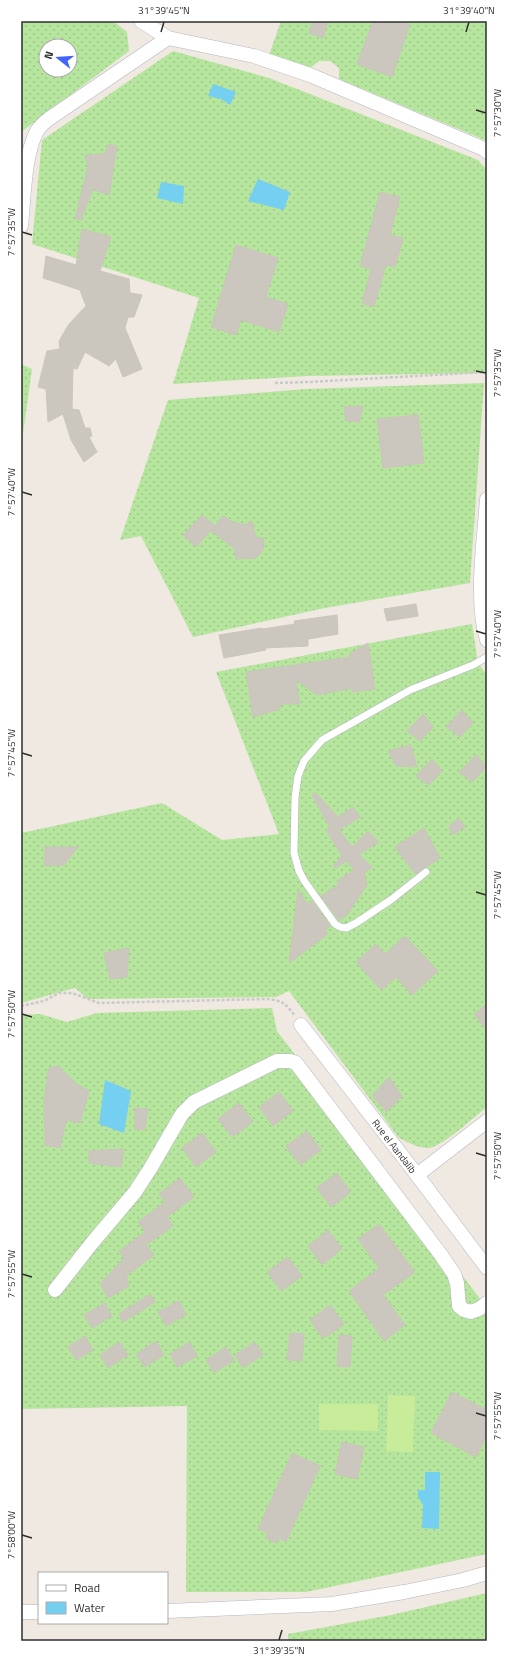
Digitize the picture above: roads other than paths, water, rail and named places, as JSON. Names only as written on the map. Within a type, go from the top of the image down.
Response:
[{"type":"street","points":[[141,21],[168,38],[254,56],[310,75],[484,149],[487,152]]},
{"type":"street","points":[[21,226],[28,162],[32,143],[38,129],[50,118],[168,38]]},
{"type":"street","points":[[487,500],[481,578],[483,628],[487,640]]},
{"type":"street","name":"Rue el Aandalib","points":[[302,1025],[418,1175],[487,1268]]},
{"type":"street","points":[[55,1290],[92,1242],[134,1192],[188,1106],[277,1061],[284,1060],[296,1063],[441,1255],[454,1274],[457,1283],[459,1306],[464,1310],[471,1312],[479,1309],[487,1303]]},
{"type":"street","points":[[418,1175],[487,1121]]},
{"type":"street","points":[[168,1611],[332,1604],[441,1584],[487,1573]]},
{"type":"street","points":[[21,1612],[38,1612]]},
{"type":"lane","points":[[426,872],[392,899],[356,923],[346,928],[335,924],[305,882],[299,871],[294,853],[295,798],[298,776],[304,761],[322,740],[410,690],[473,665],[487,657]]},
{"type":"water","points":[[213,84],[236,92],[230,105],[221,99],[208,96]]},
{"type":"water","points":[[258,179],[290,192],[284,210],[248,201]]},
{"type":"water","points":[[161,182],[184,186],[183,204],[157,198]]},
{"type":"water","points":[[105,1080],[131,1091],[124,1133],[99,1124]]},
{"type":"water","points":[[425,1472],[440,1472],[439,1529],[422,1528],[423,1505],[418,1497],[418,1490],[425,1490]]}]
